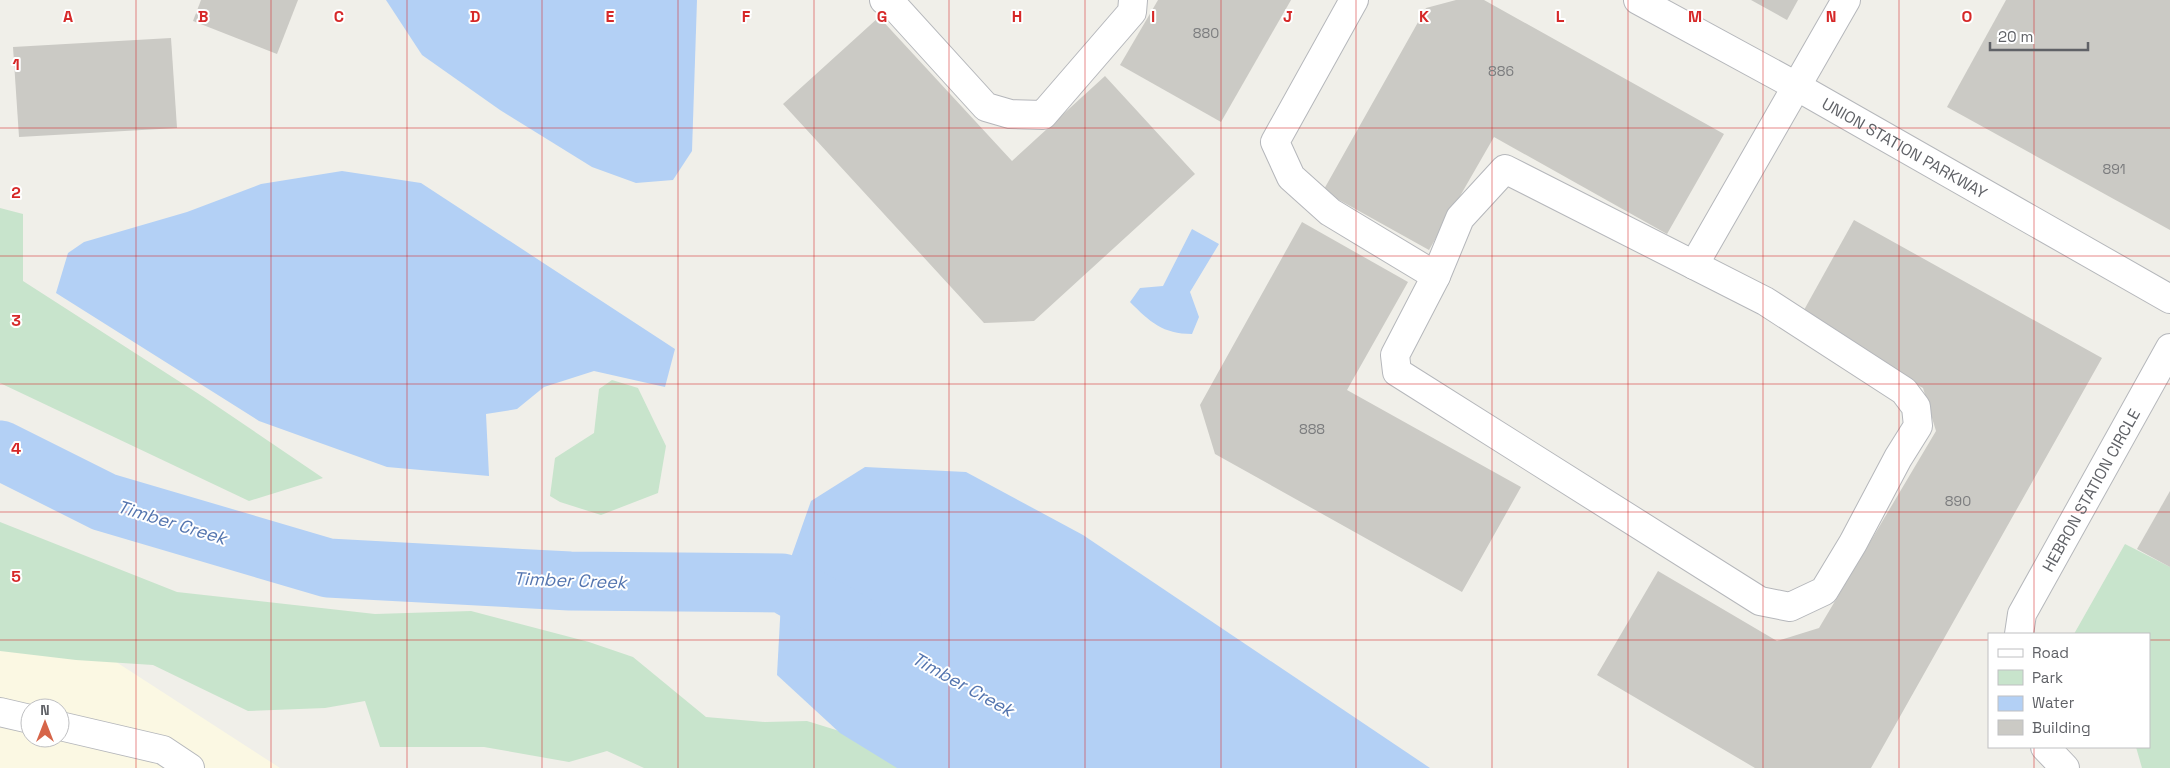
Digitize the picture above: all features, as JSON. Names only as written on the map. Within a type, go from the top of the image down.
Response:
[{"type":"street","points":[[884,0],[896,8],[986,107],[1010,114],[1043,115],[1132,12],[1133,0]]},
{"type":"street","points":[[1354,0],[1275,142],[1291,177],[1330,212],[1436,276]]},
{"type":"street","name":"UNION STATION PARKWAY","points":[[1638,0],[1796,86],[2170,300]]},
{"type":"street","points":[[1694,265],[1846,0]]},
{"type":"street","points":[[1505,169],[1773,307],[1904,391],[1916,407],[1918,426],[1898,458],[1853,543],[1824,591],[1790,607],[1760,601],[1397,372],[1395,355],[1436,276],[1460,218],[1505,169]]},
{"type":"street","name":"HEBRON STATION CIRCLE","points":[[2019,633],[2022,614],[2170,348]]},
{"type":"street","points":[[0,712],[20,717]]},
{"type":"street","points":[[70,728],[163,750],[190,768]]},
{"type":"street","points":[[2034,748],[2039,768]]},
{"type":"street","points":[[2046,748],[2065,768]]},
{"type":"shaded area","points":[[0,637],[110,658],[280,768],[0,768]]},
{"type":"green space","points":[[0,208],[23,214],[23,281],[205,398],[323,478],[249,501],[0,383]]},
{"type":"green space","points":[[612,380],[638,388],[666,446],[658,493],[601,515],[560,502],[550,496],[555,458],[594,433],[599,389]]},
{"type":"green space","points":[[0,522],[177,592],[375,614],[471,611],[589,642],[633,657],[706,717],[765,722],[807,721],[904,751],[932,768],[644,768],[607,751],[569,762],[484,747],[380,747],[365,701],[325,708],[248,711],[153,665],[76,660],[0,651]]},
{"type":"green space","points":[[2125,544],[2170,567],[2170,768],[2142,768],[2136,748],[2150,748],[2150,633],[2075,633]]},
{"type":"water","points":[[386,0],[697,0],[692,151],[673,180],[636,183],[592,167],[500,110],[422,55]]},
{"type":"water","points":[[342,171],[421,183],[675,349],[665,387],[594,371],[544,387],[517,409],[486,414],[489,476],[387,467],[259,421],[56,293],[68,253],[84,242],[187,212],[261,184]]},
{"type":"water","points":[[1192,229],[1219,244],[1190,292],[1199,317],[1192,334],[1173,332],[1158,326],[1130,302],[1140,288],[1163,286]]},
{"type":"water","points":[[865,467],[966,472],[1083,535],[1430,768],[897,768],[840,733],[777,675],[782,583],[811,501]]},
{"type":"building","points":[[201,0],[298,0],[277,54],[193,21]]},
{"type":"building","points":[[1158,0],[1291,0],[1221,122],[1120,65]]},
{"type":"building","points":[[1456,0],[1484,0],[1724,134],[1667,234],[1494,137],[1429,250],[1323,191],[1426,8]]},
{"type":"building","points":[[1751,0],[1798,0],[1787,20]]},
{"type":"building","points":[[2006,0],[2170,0],[2170,230],[1947,107]]},
{"type":"building","points":[[879,17],[1012,161],[1105,76],[1195,174],[1034,321],[984,323],[783,104]]},
{"type":"building","points":[[171,38],[177,128],[19,137],[13,47]]},
{"type":"building","points":[[1854,220],[2102,358],[1871,768],[1755,768],[1597,675],[1658,571],[1777,641],[1819,628],[1936,431],[1923,388],[1799,319]]},
{"type":"building","points":[[1302,222],[1408,282],[1347,390],[1521,487],[1462,592],[1215,454],[1200,405]]},
{"type":"building","points":[[2170,491],[2170,567],[2137,549]]},
{"type":"waterway","name":"Timber Creek","points":[[0,450],[104,502],[328,568],[570,581],[782,583],[852,622]]}]
